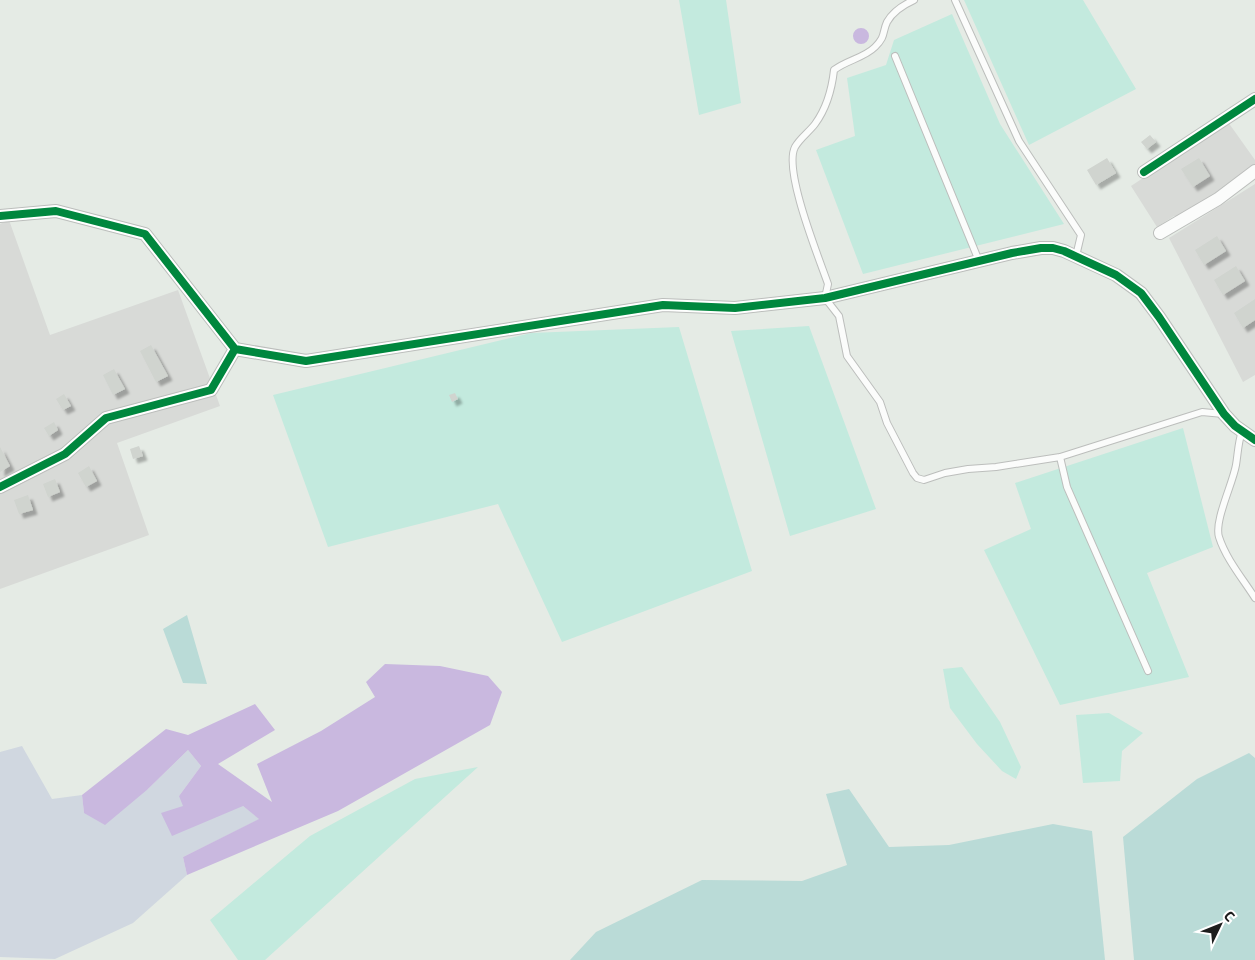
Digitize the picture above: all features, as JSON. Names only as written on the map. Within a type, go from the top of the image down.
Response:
[{"type":"street","points":[[1144,172],[1255,99]]},
{"type":"street","points":[[1160,233],[1218,199],[1255,171]]},
{"type":"street","points":[[0,216],[56,211],[144,234],[235,348],[306,361],[664,305],[736,308],[826,298],[1012,253],[1047,248],[1064,251],[1116,275],[1141,293],[1224,414],[1255,440]]},
{"type":"street","points":[[0,488],[65,454],[106,418],[211,390],[235,348]]},
{"type":"lane","points":[[914,0],[901,7],[892,15],[886,24],[885,35],[875,47],[866,54],[842,63],[834,70],[833,81],[822,113],[799,142],[791,156],[795,185],[828,284],[826,298],[839,316],[847,356],[880,402],[887,423],[907,464],[917,478],[924,480],[968,468],[1014,465],[1060,457],[1202,412],[1224,414]]},
{"type":"lane","points":[[955,0],[1019,141],[1081,235],[1076,256]]},
{"type":"lane","points":[[895,56],[979,261]]},
{"type":"lane","points":[[1242,431],[1238,444],[1236,466],[1222,512],[1218,535],[1225,552],[1255,598]]},
{"type":"lane","points":[[1060,457],[1067,487],[1148,671]]},
{"type":"shaded area","points":[[861,28],[867,30],[869,36],[867,42],[861,44],[855,42],[853,36],[855,30]]},
{"type":"shaded area","points":[[1228,122],[1255,160],[1255,164],[1182,217],[1174,216],[1157,227],[1131,186]]},
{"type":"shaded area","points":[[1255,184],[1255,375],[1243,382],[1169,238]]},
{"type":"shaded area","points":[[9,220],[50,335],[178,290],[220,406],[117,443],[149,535],[0,589],[0,224]]},
{"type":"shaded area","points":[[187,615],[207,684],[183,683],[163,629]]},
{"type":"shaded area","points":[[385,664],[440,666],[488,676],[502,692],[490,725],[338,811],[187,875],[183,857],[259,819],[243,806],[172,836],[161,813],[183,806],[179,796],[201,766],[188,750],[148,789],[105,825],[84,813],[82,795],[166,729],[188,735],[255,704],[275,730],[218,764],[272,802],[257,764],[321,731],[375,697],[366,682]]},
{"type":"shaded area","points":[[22,746],[52,799],[82,795],[84,813],[148,789],[188,750],[201,766],[179,796],[243,806],[260,819],[183,857],[187,875],[133,923],[55,959],[0,957],[0,752]]},
{"type":"shaded area","points":[[1249,753],[1255,758],[1255,960],[1134,960],[1123,837],[1197,779]]},
{"type":"shaded area","points":[[849,789],[889,847],[949,845],[1053,824],[1092,831],[1105,960],[570,960],[596,932],[702,880],[802,881],[847,865],[826,794]]},
{"type":"green space","points":[[679,0],[726,0],[741,103],[699,115]]},
{"type":"green space","points":[[964,0],[1083,0],[1136,89],[1029,145]]},
{"type":"green space","points":[[952,14],[1000,124],[1064,224],[863,274],[816,150],[855,136],[847,78],[886,65],[894,40]]},
{"type":"green space","points":[[809,326],[876,509],[790,536],[731,331]]},
{"type":"green space","points":[[679,327],[752,571],[562,642],[498,504],[328,547],[273,395],[531,333]]},
{"type":"green space","points":[[1183,428],[1213,547],[1147,573],[1189,677],[1060,705],[984,550],[1031,529],[1015,483]]},
{"type":"green space","points":[[962,667],[1000,722],[1021,767],[1016,779],[1002,771],[977,744],[950,708],[943,669]]},
{"type":"green space","points":[[1109,713],[1143,733],[1122,751],[1120,781],[1083,783],[1076,715]]},
{"type":"green space","points":[[478,767],[265,960],[238,960],[210,920],[310,836],[415,779]]},
{"type":"building","points":[[1150,135],[1156,142],[1147,149],[1141,142]]},
{"type":"building","points":[[1107,158],[1116,173],[1096,185],[1087,170]]},
{"type":"building","points":[[1199,158],[1210,176],[1193,187],[1181,169]]},
{"type":"building","points":[[1217,236],[1226,251],[1204,265],[1195,250]]},
{"type":"building","points":[[1236,266],[1245,281],[1223,295],[1214,280]]},
{"type":"building","points":[[1255,299],[1255,320],[1243,328],[1234,313]]},
{"type":"building","points":[[151,345],[168,376],[156,382],[140,351]]},
{"type":"building","points":[[114,369],[125,389],[113,395],[103,375]]},
{"type":"building","points":[[455,393],[458,399],[452,402],[449,395]]},
{"type":"building","points":[[64,394],[71,406],[63,410],[56,399]]},
{"type":"building","points":[[54,422],[58,430],[49,436],[44,428]]},
{"type":"building","points":[[139,446],[143,456],[133,459],[130,449]]},
{"type":"building","points":[[0,447],[10,466],[0,472]]},
{"type":"building","points":[[89,466],[97,481],[86,487],[78,473]]},
{"type":"building","points":[[55,479],[60,492],[48,497],[43,484]]},
{"type":"building","points":[[28,495],[33,510],[19,514],[14,500]]},
{"type":"cycle path","points":[[1144,172],[1255,99]]},
{"type":"cycle path","points":[[0,216],[56,211],[145,234],[235,349]]},
{"type":"cycle path","points":[[0,487],[65,454],[106,418],[211,390],[235,349],[306,361],[663,305],[735,308],[825,298],[1012,253],[1041,248],[1053,248],[1064,251],[1116,275],[1141,293],[1224,414],[1235,426],[1255,440]]}]
